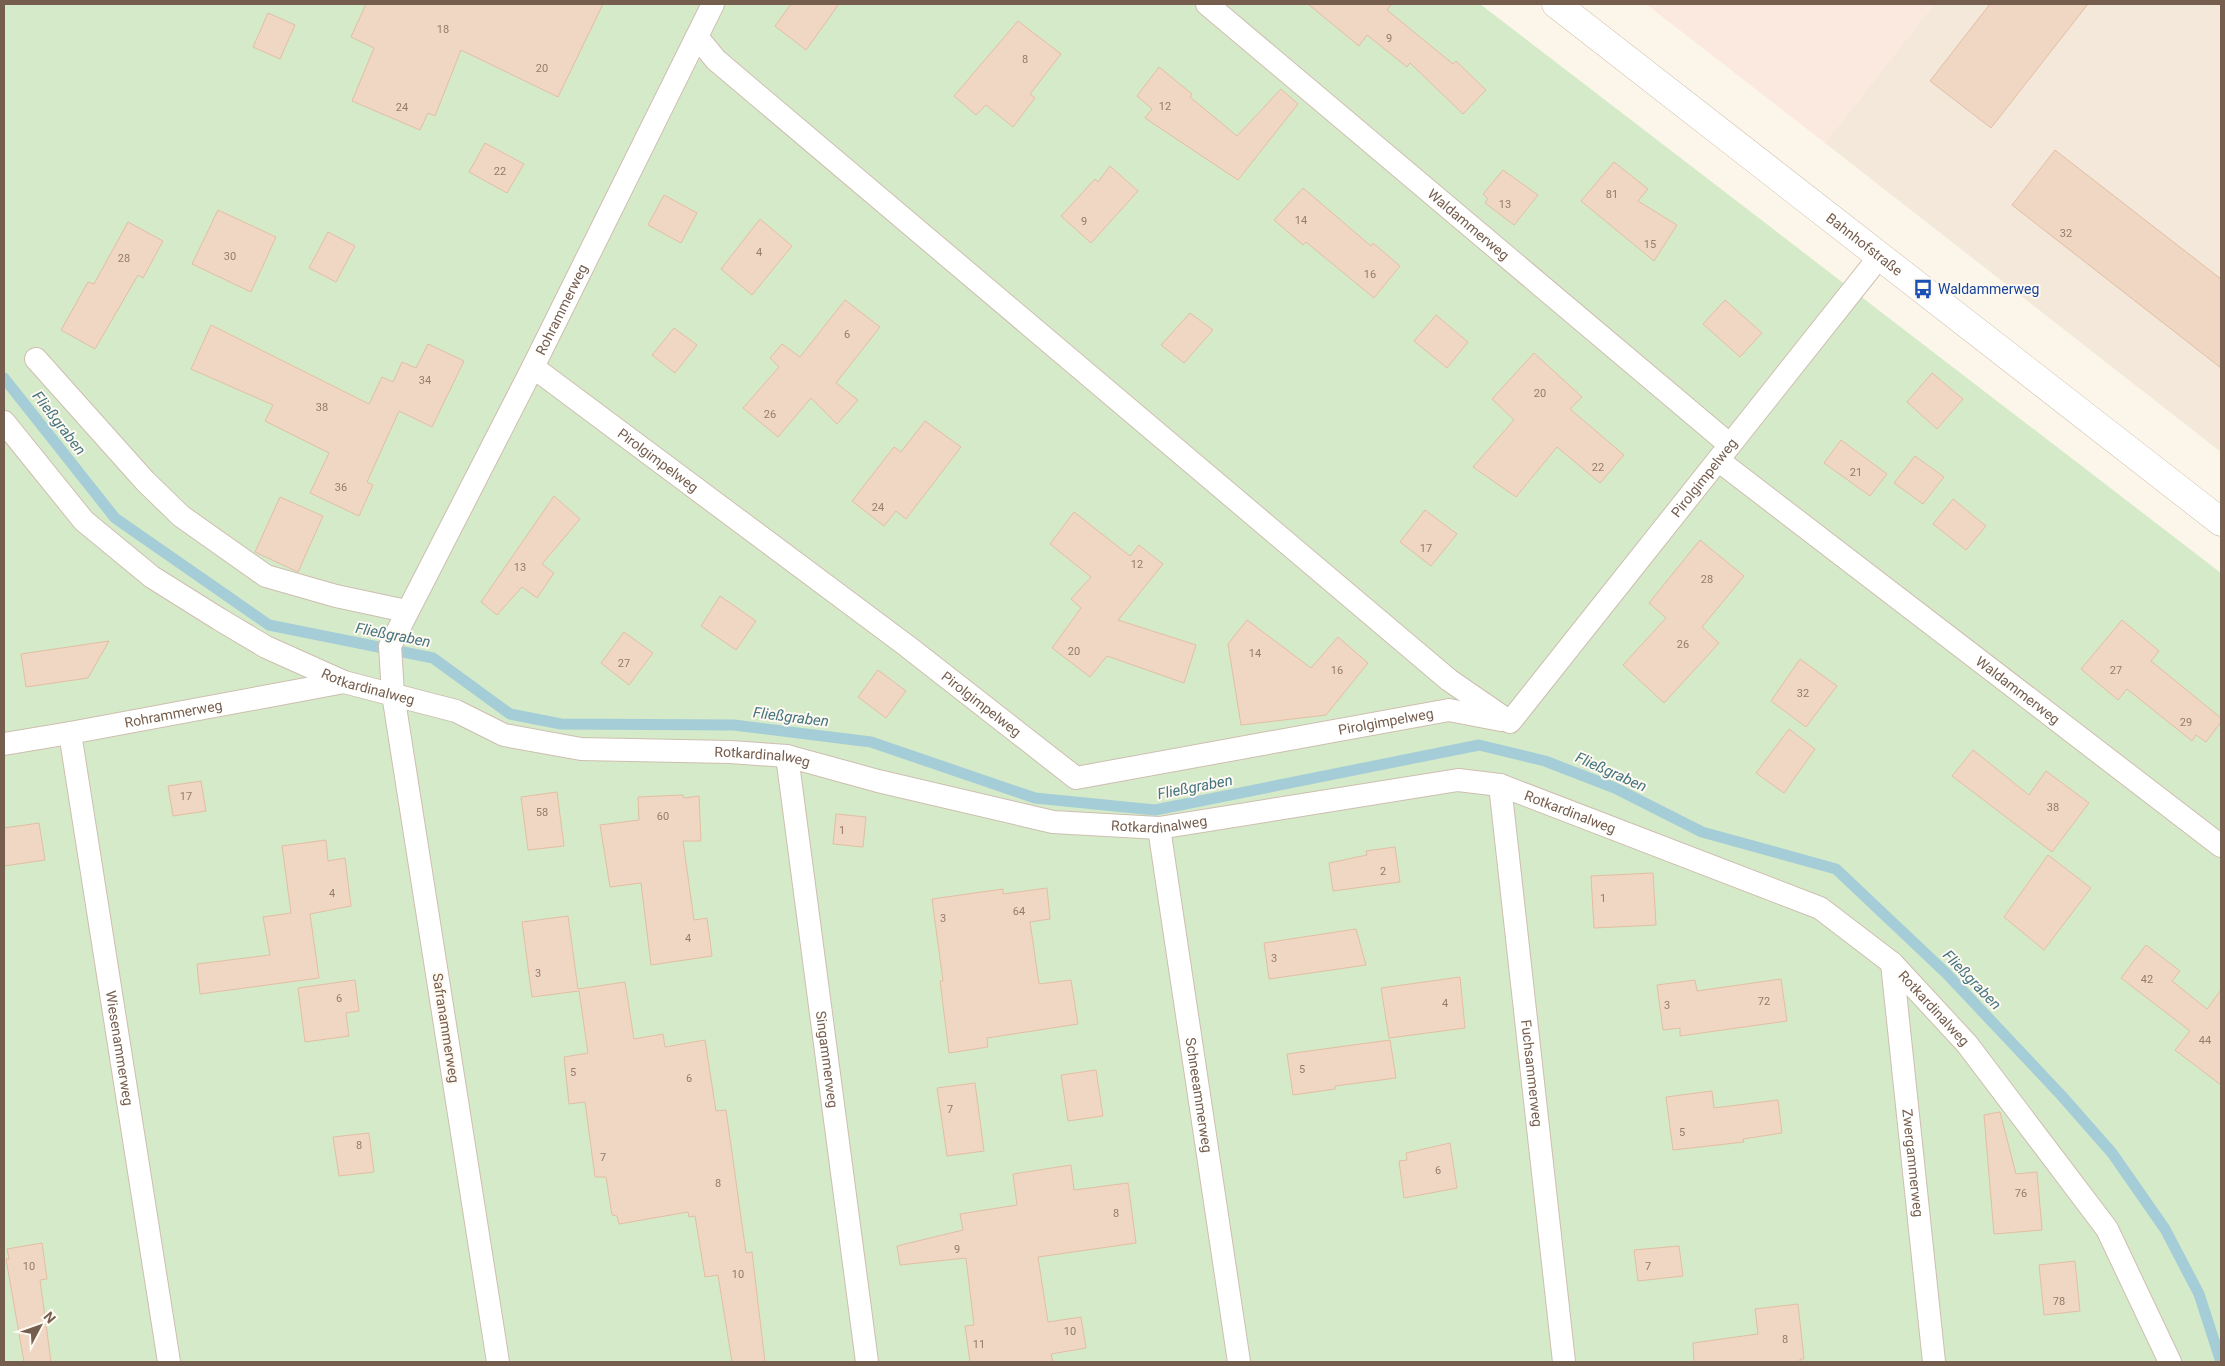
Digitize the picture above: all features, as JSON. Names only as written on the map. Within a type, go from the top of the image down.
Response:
[{"type":"main road","name":"Bahnhofstraße","points":[[1556,4],[2221,522]]},
{"type":"lane","name":"Rohrammerweg","points":[[393,694],[390,646],[406,611],[533,367],[713,4]]},
{"type":"lane","name":"Waldammerweg","points":[[1207,4],[1724,453],[2221,846]]},
{"type":"lane","points":[[697,37],[716,60],[1448,680],[1510,722]]},
{"type":"lane","name":"Pirolgimpelweg","points":[[533,367],[907,646],[1076,778],[1449,710],[1510,722],[1880,256]]},
{"type":"lane","points":[[36,359],[145,481],[181,516],[266,576],[336,596],[406,611]]},
{"type":"lane","name":"Rotkardinalweg","points":[[4,422],[84,522],[152,577],[266,647],[344,682],[456,711],[504,735],[581,749],[730,752],[787,756],[878,781],[1052,822],[1158,828],[1458,780],[1500,785],[1820,908],[1892,963],[1967,1044],[2107,1230],[2170,1362]]},
{"type":"lane","name":"Rohrammerweg","points":[[4,744],[344,682]]},
{"type":"lane","name":"Safranammerweg","points":[[393,694],[498,1362]]},
{"type":"lane","name":"Wiesenammerweg","points":[[70,733],[169,1362]]},
{"type":"lane","name":"Singammerweg","points":[[787,756],[867,1362]]},
{"type":"lane","name":"Fuchsammerweg","points":[[1500,785],[1564,1362]]},
{"type":"lane","name":"Schneeammerweg","points":[[1158,828],[1239,1362]]},
{"type":"lane","name":"Zwergammerweg","points":[[1892,963],[1934,1362]]},
{"type":"shaded area","points":[[1646,4],[1934,4],[1825,143]]},
{"type":"shaded area","points":[[1934,4],[2221,4],[2221,452],[1825,143]]},
{"type":"green space","points":[[4,4],[1480,4],[2221,573],[2221,1362],[4,1362]]},
{"type":"building","points":[[366,4],[603,4],[558,97],[461,50],[435,116],[428,113],[420,130],[352,101],[374,48],[351,37]]},
{"type":"building","points":[[791,4],[839,4],[806,50],[775,26]]},
{"type":"building","points":[[1308,4],[1392,4],[1387,10],[1453,64],[1456,61],[1486,90],[1463,114],[1410,63],[1407,67],[1367,35],[1359,46]]},
{"type":"building","points":[[1990,4],[2088,4],[1991,128],[1930,81]]},
{"type":"building","points":[[268,13],[295,25],[280,59],[253,47]]},
{"type":"building","points":[[1018,21],[1061,54],[1030,94],[1035,98],[1013,127],[986,105],[976,115],[954,96]]},
{"type":"building","points":[[1159,67],[1192,94],[1190,97],[1237,136],[1281,89],[1298,104],[1238,180],[1145,118],[1152,109],[1137,96]]},
{"type":"building","points":[[485,143],[524,164],[507,193],[469,172]]},
{"type":"building","points":[[2055,150],[2221,279],[2221,368],[2012,205]]},
{"type":"building","points":[[1614,162],[1648,189],[1638,201],[1677,225],[1654,261],[1581,201]]},
{"type":"building","points":[[1110,166],[1138,191],[1091,243],[1061,216],[1095,179],[1098,182]]},
{"type":"building","points":[[1503,170],[1538,195],[1514,225],[1485,203],[1488,199],[1483,194]]},
{"type":"building","points":[[1303,188],[1371,246],[1373,243],[1400,266],[1374,298],[1306,242],[1303,245],[1274,220]]},
{"type":"building","points":[[664,195],[697,213],[681,243],[648,225]]},
{"type":"building","points":[[218,210],[276,237],[251,292],[192,264]]},
{"type":"building","points":[[760,219],[792,246],[752,295],[721,269]]},
{"type":"building","points":[[128,222],[163,241],[143,278],[138,275],[95,349],[61,330],[88,282],[94,284]]},
{"type":"building","points":[[328,232],[355,246],[336,282],[309,268]]},
{"type":"building","points":[[845,300],[880,327],[836,383],[858,400],[837,424],[811,398],[778,437],[743,408],[779,367],[770,358],[782,344],[800,357]]},
{"type":"building","points":[[1725,300],[1762,333],[1740,357],[1703,324]]},
{"type":"building","points":[[1190,313],[1213,330],[1184,363],[1161,345]]},
{"type":"building","points":[[1436,315],[1468,342],[1447,368],[1414,341]]},
{"type":"building","points":[[211,325],[369,404],[382,377],[393,382],[402,362],[416,368],[428,344],[464,361],[432,427],[399,411],[367,482],[373,485],[359,516],[310,493],[329,453],[265,421],[273,405],[191,369]]},
{"type":"building","points":[[674,328],[697,345],[675,373],[652,355]]},
{"type":"building","points":[[1534,353],[1582,397],[1570,409],[1624,455],[1600,483],[1557,447],[1516,497],[1473,467],[1514,420],[1492,399]]},
{"type":"building","points":[[1932,373],[1963,399],[1937,429],[1907,402]]},
{"type":"building","points":[[925,421],[961,447],[906,519],[896,511],[884,526],[852,501],[894,447],[901,452]]},
{"type":"building","points":[[1841,440],[1887,474],[1870,496],[1824,463]]},
{"type":"building","points":[[1915,456],[1944,477],[1923,504],[1894,483]]},
{"type":"building","points":[[554,496],[580,519],[542,564],[554,573],[537,598],[522,587],[497,615],[481,602]]},
{"type":"building","points":[[280,497],[323,516],[298,572],[255,552]]},
{"type":"building","points":[[1953,499],[1986,526],[1966,550],[1933,524]]},
{"type":"building","points":[[1425,510],[1457,534],[1431,566],[1400,542]]},
{"type":"building","points":[[1074,512],[1130,556],[1139,545],[1163,564],[1118,620],[1196,645],[1184,683],[1107,656],[1090,677],[1052,648],[1081,608],[1071,599],[1091,577],[1050,544]]},
{"type":"building","points":[[1700,540],[1744,576],[1702,627],[1719,643],[1664,703],[1623,665],[1666,618],[1649,603]]},
{"type":"building","points":[[720,596],[756,621],[736,650],[701,626]]},
{"type":"building","points":[[1247,620],[1311,668],[1338,637],[1368,663],[1326,715],[1241,725],[1228,644]]},
{"type":"building","points":[[2122,620],[2159,651],[2151,661],[2221,718],[2221,722],[2206,742],[2196,735],[2192,741],[2127,689],[2118,700],[2081,669]]},
{"type":"building","points":[[624,632],[653,653],[629,685],[601,663]]},
{"type":"building","points":[[109,641],[88,678],[26,687],[21,654]]},
{"type":"building","points":[[1800,659],[1837,686],[1806,727],[1771,701]]},
{"type":"building","points":[[878,670],[906,691],[886,718],[858,697]]},
{"type":"building","points":[[1789,729],[1815,749],[1784,793],[1756,773]]},
{"type":"building","points":[[1973,750],[2029,795],[2046,771],[2089,803],[2052,852],[1952,776]]},
{"type":"building","points":[[201,781],[206,811],[173,816],[168,786]]},
{"type":"building","points":[[557,792],[564,846],[528,850],[521,797]]},
{"type":"building","points":[[683,795],[684,798],[699,796],[701,841],[683,841],[694,920],[707,918],[712,956],[651,965],[641,883],[610,887],[600,825],[639,820],[638,797]]},
{"type":"building","points":[[836,814],[866,817],[863,847],[833,844]]},
{"type":"building","points":[[39,823],[45,860],[4,866],[4,828]]},
{"type":"building","points":[[326,840],[328,861],[345,858],[351,906],[310,914],[319,978],[200,994],[197,964],[270,955],[263,917],[291,913],[282,846]]},
{"type":"building","points":[[1395,847],[1400,882],[1333,891],[1329,863],[1367,855],[1366,851]]},
{"type":"building","points":[[2048,855],[2091,888],[2044,950],[2004,917]]},
{"type":"building","points":[[1653,873],[1656,925],[1594,928],[1591,876]]},
{"type":"building","points":[[1047,888],[1050,919],[1030,922],[1039,984],[1071,980],[1078,1024],[987,1038],[988,1047],[949,1053],[940,981],[943,981],[932,899],[1003,889],[1003,894]]},
{"type":"building","points":[[568,916],[578,989],[625,982],[634,1039],[663,1034],[665,1047],[705,1040],[716,1111],[726,1110],[746,1253],[752,1252],[765,1362],[732,1362],[718,1275],[705,1277],[695,1216],[689,1217],[688,1212],[619,1224],[617,1216],[612,1215],[606,1177],[595,1177],[585,1102],[569,1104],[564,1057],[588,1053],[579,991],[532,997],[522,922]]},
{"type":"building","points":[[1356,929],[1366,965],[1269,979],[1264,943]]},
{"type":"building","points":[[2146,945],[2180,971],[2172,981],[2207,1009],[2221,990],[2221,1085],[2175,1050],[2190,1031],[2121,978]]},
{"type":"building","points":[[1460,977],[1465,1028],[1389,1038],[1381,988]]},
{"type":"building","points":[[1781,979],[1787,1021],[1680,1036],[1680,1028],[1663,1030],[1657,985],[1695,980],[1697,991]]},
{"type":"building","points":[[355,980],[359,1011],[346,1013],[349,1036],[305,1042],[298,988]]},
{"type":"building","points":[[1390,1040],[1396,1078],[1335,1086],[1335,1089],[1293,1095],[1287,1054]]},
{"type":"building","points":[[1096,1070],[1103,1116],[1068,1121],[1061,1075]]},
{"type":"building","points":[[975,1083],[984,1151],[947,1156],[937,1088]]},
{"type":"building","points":[[1712,1091],[1714,1108],[1778,1100],[1782,1133],[1743,1139],[1744,1142],[1673,1150],[1666,1097]]},
{"type":"building","points":[[2000,1112],[2016,1174],[2037,1172],[2042,1230],[1994,1234],[1984,1115]]},
{"type":"building","points":[[369,1133],[374,1172],[339,1176],[333,1137]]},
{"type":"building","points":[[1450,1143],[1457,1188],[1404,1198],[1399,1161],[1407,1160],[1406,1153]]},
{"type":"building","points":[[1071,1165],[1074,1190],[1128,1183],[1136,1243],[1038,1257],[1048,1322],[1081,1317],[1086,1348],[1051,1354],[1053,1362],[970,1362],[965,1326],[974,1325],[966,1258],[900,1265],[897,1246],[963,1230],[960,1214],[1017,1205],[1013,1174]]},
{"type":"building","points":[[42,1243],[47,1279],[40,1280],[51,1362],[24,1362],[6,1259],[9,1259],[7,1249]]},
{"type":"building","points":[[1679,1246],[1683,1276],[1638,1281],[1634,1250]]},
{"type":"building","points":[[2075,1261],[2080,1311],[2044,1315],[2039,1265]]},
{"type":"building","points":[[1798,1304],[1804,1359],[1800,1359],[1800,1362],[1694,1362],[1693,1343],[1758,1334],[1755,1309]]},
{"type":"waterway","name":"Fließgraben","points":[[4,378],[115,518],[269,625],[433,658],[510,714],[561,724],[734,725],[871,742],[1035,798],[1155,810],[1479,745],[1545,761],[1615,788],[1702,832],[1836,869],[1947,974],[2061,1095],[2112,1153],[2165,1229],[2199,1294],[2221,1362]]},
{"type":"place","name":"Waldammerweg","points":[[1923,289]]}]
